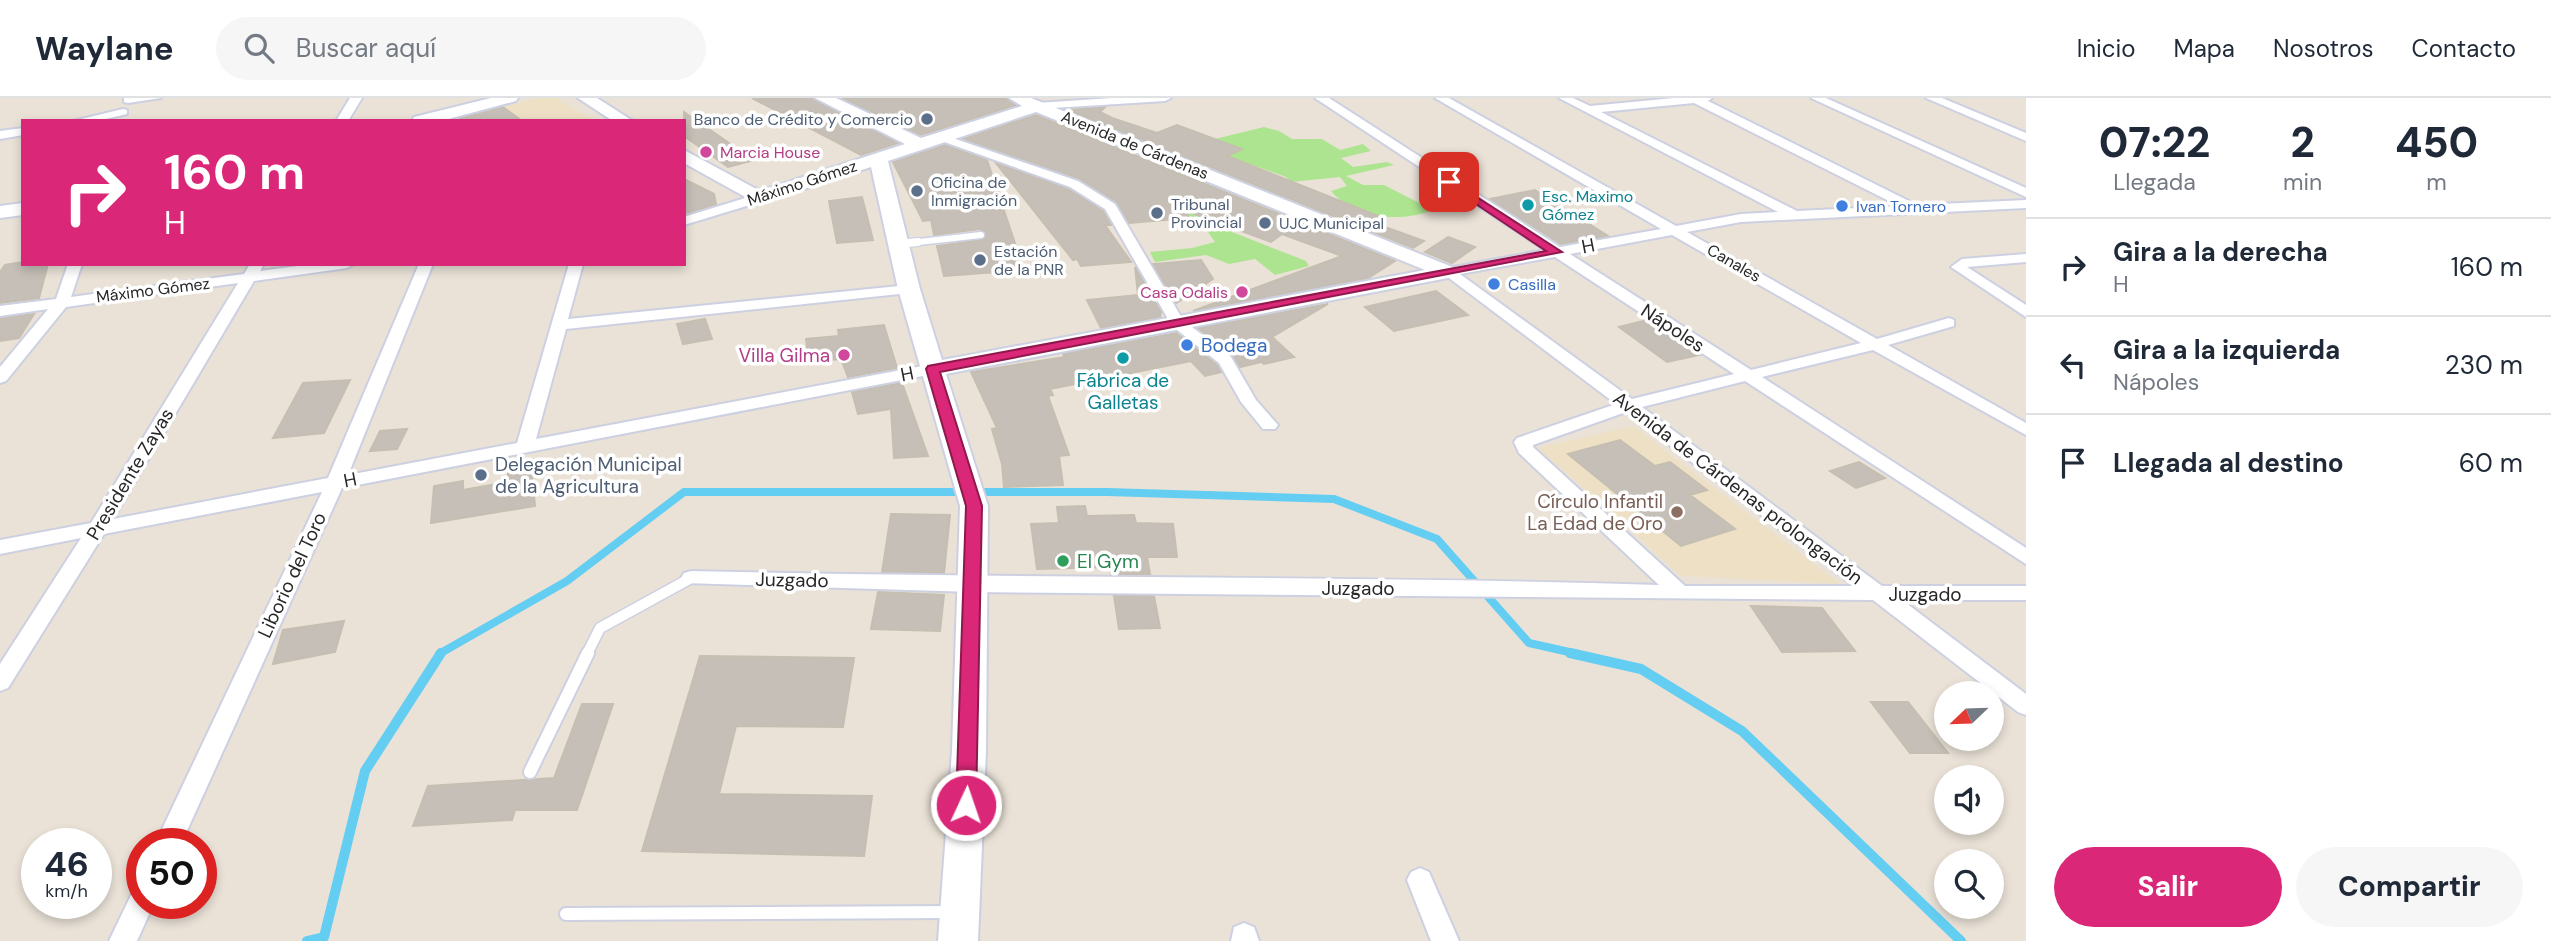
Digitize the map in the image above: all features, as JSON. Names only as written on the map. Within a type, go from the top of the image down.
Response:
[{"type":"main road","points":[[428,119],[510,98]]},
{"type":"main road","points":[[586,98],[622,119]]},
{"type":"main road","points":[[823,98],[919,144]]},
{"type":"main road","name":"Avenida de Cárdenas","points":[[1017,98],[1448,272]]},
{"type":"main road","points":[[940,137],[1037,106]]},
{"type":"main road","name":"Máximo Gómez","points":[[758,198],[940,137]]},
{"type":"main road","points":[[686,156],[758,198]]},
{"type":"main road","points":[[878,158],[909,289],[974,506],[960,927]]},
{"type":"main road","points":[[0,212],[21,209]]},
{"type":"main road","name":"H","points":[[933,369],[1448,272]]},
{"type":"street","points":[[100,119],[122,117],[128,99],[155,98]]},
{"type":"street","points":[[343,119],[356,98]]},
{"type":"street","points":[[1037,106],[1166,98]]},
{"type":"street","name":"Nápoles","points":[[1321,98],[2026,557]]},
{"type":"street","name":"Canales","points":[[1441,98],[2026,430]]},
{"type":"street","points":[[1564,98],[1793,214]]},
{"type":"street","points":[[1588,110],[1710,98]]},
{"type":"street","points":[[1817,98],[2026,193]]},
{"type":"street","points":[[1932,98],[2026,137]]},
{"type":"street","points":[[1695,99],[1915,209]]},
{"type":"street","points":[[0,135],[21,131]]},
{"type":"street","points":[[940,137],[1074,184],[1110,206],[1177,323],[1225,360],[1249,402],[1269,425]]},
{"type":"street","name":"Máximo Gómez","points":[[686,220],[758,198]]},
{"type":"street","name":"H","points":[[1448,272],[1741,218],[2026,204]]},
{"type":"street","points":[[2026,258],[1959,264],[1958,267],[2026,312]]},
{"type":"street","points":[[0,378],[62,302],[74,266]]},
{"type":"street","name":"Máximo Gómez","points":[[0,311],[253,271],[320,266]]},
{"type":"street","name":"Liborio del Toro","points":[[175,828],[335,483],[425,266]]},
{"type":"street","points":[[525,447],[575,266]]},
{"type":"street","name":"Presidente Zayas","points":[[0,682],[97,529],[253,271]]},
{"type":"street","name":"Avenida de Cárdenas prolongación","points":[[1448,272],[1629,405],[2026,706]]},
{"type":"street","points":[[558,325],[909,289]]},
{"type":"street","points":[[1680,593],[1525,449],[1523,442],[1629,405],[1876,344],[1949,323]]},
{"type":"street","name":"H","points":[[0,547],[933,369]]},
{"type":"street","name":"Juzgado","points":[[691,578],[973,585],[1518,588],[1680,593],[2026,593]]},
{"type":"street","points":[[1420,880],[1445,941]]},
{"type":"street","points":[[123,941],[133,919]]},
{"type":"lane","points":[[898,244],[981,235]]},
{"type":"lane","points":[[530,772],[600,628],[691,578]]},
{"type":"lane","points":[[566,914],[960,927]]},
{"type":"shaded area","points":[[539,98],[556,98],[593,119],[484,119],[478,113]]},
{"type":"shaded area","name":"Círculo Infantil La Edad de Oro","points":[[1633,426],[1840,584],[1681,576],[1538,448]]},
{"type":"green space","points":[[1264,127],[1279,131],[1292,139],[1322,139],[1340,150],[1363,144],[1371,151],[1341,158],[1353,167],[1387,162],[1394,165],[1346,176],[1363,185],[1384,185],[1433,210],[1393,217],[1365,213],[1352,208],[1331,191],[1347,186],[1340,177],[1291,182],[1286,177],[1227,156],[1215,139]]},
{"type":"green space","points":[[1177,203],[1214,218],[1232,232],[1306,261],[1309,266],[1275,275],[1255,259],[1229,264],[1206,255],[1155,262],[1150,252],[1192,248],[1215,242],[1198,218],[1184,216]]},
{"type":"building","points":[[752,98],[813,98],[898,143],[861,155]]},
{"type":"building","points":[[842,98],[1007,98],[1016,105],[921,135]]},
{"type":"building","points":[[503,107],[519,119],[459,119]]},
{"type":"building","points":[[1105,107],[1100,112],[1157,133],[1177,125],[1242,149],[1227,156],[1381,217],[1371,222],[1424,241],[1413,248],[1067,110]]},
{"type":"building","points":[[684,112],[754,160],[728,167],[686,137]]},
{"type":"building","points":[[1036,115],[1395,261],[1368,278],[1193,311],[1342,256],[1282,234],[1271,242],[1184,210],[1190,218],[1129,223],[1116,202],[1079,179],[963,139]]},
{"type":"building","points":[[945,145],[987,160],[1024,270],[944,276],[937,246],[982,240],[986,232],[980,229],[934,235],[931,220],[923,221],[893,162]]},
{"type":"building","points":[[996,163],[1069,189],[1103,211],[1111,225],[1105,225],[1131,262],[1081,266],[1077,259],[1073,260]]},
{"type":"building","points":[[686,180],[714,194],[716,204],[688,213]]},
{"type":"building","points":[[1535,190],[1608,236],[1561,244],[1490,199]]},
{"type":"building","points":[[862,197],[873,240],[837,243],[829,201]]},
{"type":"building","points":[[1448,237],[1475,247],[1452,263],[1425,252]]},
{"type":"building","points":[[1201,260],[1213,279],[1176,303],[1153,264]]},
{"type":"building","points":[[21,262],[21,266],[47,266],[39,298],[0,303],[0,272],[5,265]]},
{"type":"building","points":[[1135,267],[1161,312],[1160,317],[1101,328],[1087,300],[1138,295]]},
{"type":"building","points":[[1436,291],[1468,315],[1394,331],[1365,307]]},
{"type":"building","points":[[1328,304],[1272,337],[1294,357],[1264,364],[1261,362],[1240,367],[1233,355],[1198,328]]},
{"type":"building","points":[[34,314],[19,338],[0,341],[0,318]]},
{"type":"building","points":[[705,319],[712,339],[683,344],[677,324]]},
{"type":"building","points":[[1647,320],[1699,355],[1667,362],[1619,327]]},
{"type":"building","points":[[884,325],[897,368],[848,377],[841,359],[809,362],[806,339],[839,336],[838,330]]},
{"type":"building","points":[[1176,333],[1217,365],[1221,372],[1205,376],[1191,361],[1050,389],[1053,395],[1048,396],[1069,455],[1059,456],[1063,485],[1004,487],[1002,464],[992,429],[997,428],[971,372],[1065,357],[1063,354]]},
{"type":"building","points":[[350,380],[324,433],[273,438],[303,383]]},
{"type":"building","points":[[902,383],[928,456],[894,458],[891,409],[858,414],[852,392]]},
{"type":"building","points":[[407,429],[397,449],[370,451],[380,431]]},
{"type":"building","points":[[1620,440],[1655,466],[1670,462],[1707,490],[1690,495],[1735,529],[1681,546],[1568,454]]},
{"type":"building","points":[[1859,462],[1885,478],[1856,488],[1830,471]]},
{"type":"building","points":[[531,465],[535,506],[431,523],[434,486],[463,481],[463,490],[508,482],[508,470]]},
{"type":"building","points":[[1085,506],[1087,516],[1134,515],[1136,523],[1173,524],[1177,557],[1147,557],[1150,574],[1111,574],[1110,567],[1037,569],[1031,524],[1059,523],[1057,507]]},
{"type":"building","points":[[891,514],[950,515],[944,573],[882,572]]},
{"type":"building","points":[[878,592],[944,595],[940,631],[871,629]]},
{"type":"building","points":[[1114,596],[1154,596],[1160,628],[1119,629]]},
{"type":"building","points":[[1751,606],[1822,608],[1855,651],[1782,652]]},
{"type":"building","points":[[344,621],[335,652],[273,664],[283,630]]},
{"type":"building","points":[[700,656],[854,658],[843,727],[736,726],[719,794],[872,796],[864,856],[642,851]]},
{"type":"building","points":[[1871,702],[1908,702],[1934,735],[1934,751],[1948,753],[1910,753]]},
{"type":"building","points":[[582,704],[613,704],[577,810],[515,810],[512,820],[413,826],[428,786],[554,778]]},
{"type":"waterway","points":[[439,654],[567,581],[684,492],[1107,492],[1334,499],[1437,539],[1529,643],[1578,654]]},
{"type":"waterway","points":[[307,941],[324,937],[365,771],[441,653]]},
{"type":"waterway","points":[[1570,653],[1641,669],[1742,731],[1961,941]]},
{"type":"place","name":"Banco de Crédito y Comercio","points":[[927,119]]},
{"type":"place","name":"Marcia House","points":[[706,152]]},
{"type":"place","name":"Oficina de Inmigración","points":[[917,191]]},
{"type":"place","name":"Esc. Maximo Gómez","points":[[1528,205]]},
{"type":"place","name":"Ivan Tornero","points":[[1842,206]]},
{"type":"place","name":"Tribunal Provincial","points":[[1157,213]]},
{"type":"place","name":"UJC Municipal","points":[[1265,223]]},
{"type":"place","name":"Estación de la PNR","points":[[980,260]]},
{"type":"place","name":"Casilla","points":[[1494,284]]},
{"type":"place","name":"Casa Odalis","points":[[1242,292]]},
{"type":"place","name":"Bodega","points":[[1187,345]]},
{"type":"place","name":"Villa Gilma","points":[[844,355]]},
{"type":"place","name":"Fábrica de Galletas","points":[[1123,358]]},
{"type":"place","name":"Delegación Municipal de la Agricultura","points":[[481,475]]},
{"type":"place","name":"Círculo Infantil La Edad de Oro","points":[[1677,512]]},
{"type":"place","name":"El Gym","points":[[1063,561]]},
{"type":"route","points":[[966,805],[974,506],[933,369],[1556,252],[1449,182]]}]
